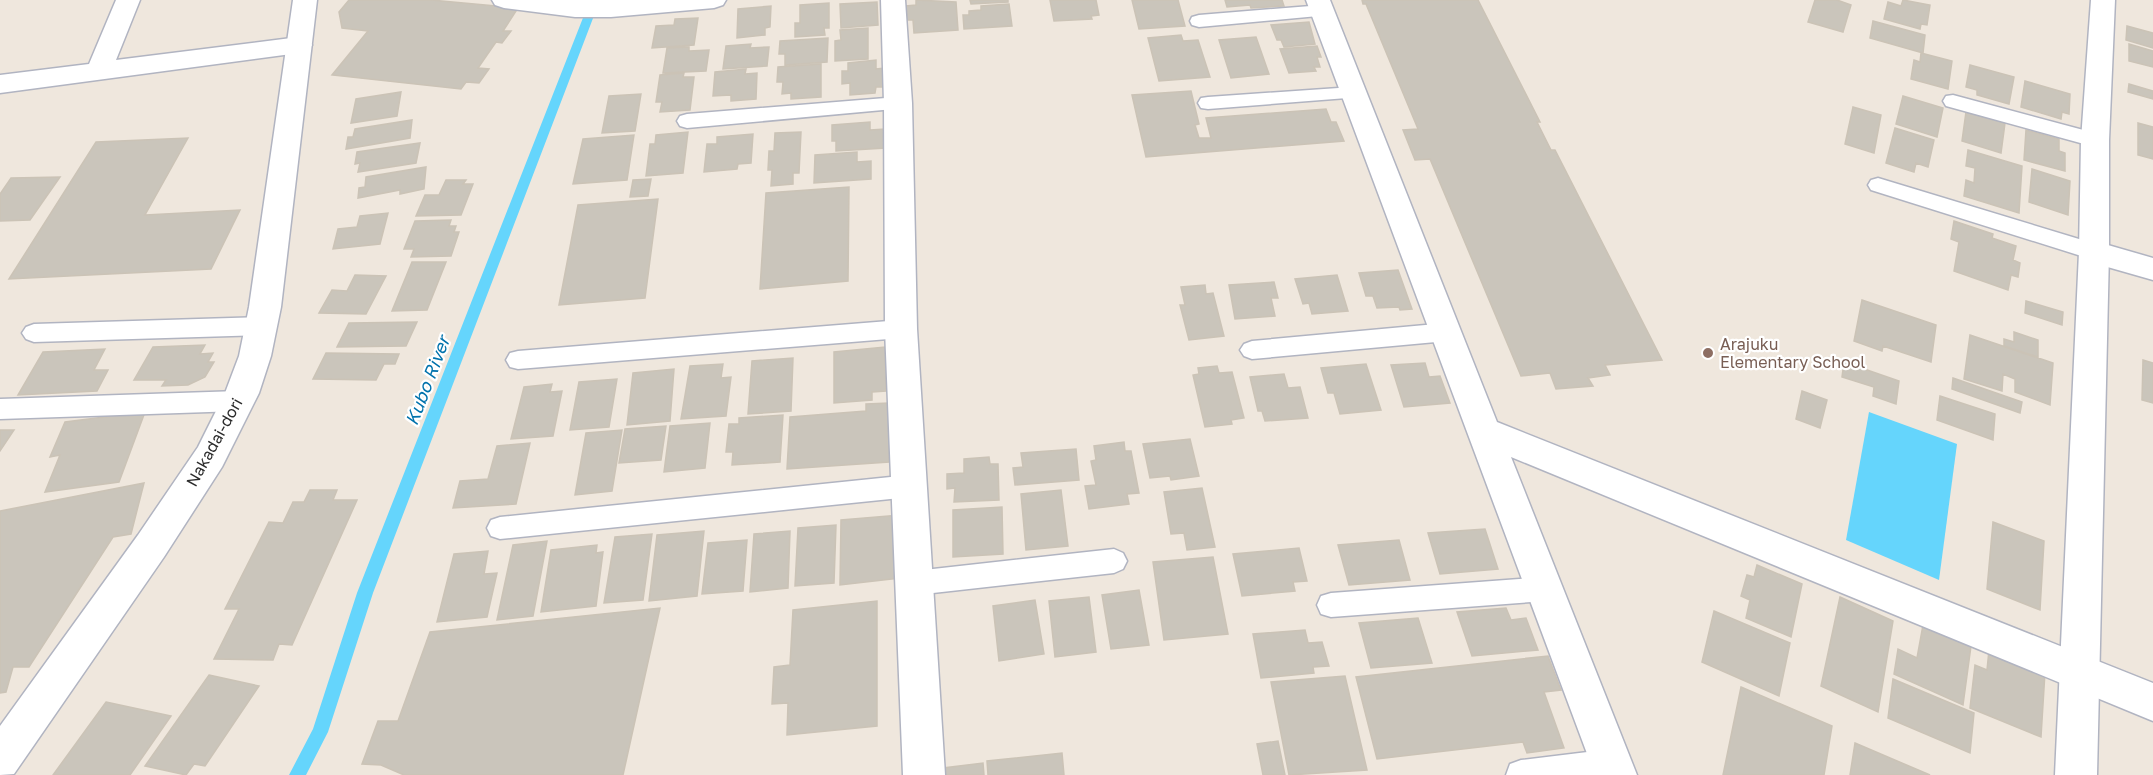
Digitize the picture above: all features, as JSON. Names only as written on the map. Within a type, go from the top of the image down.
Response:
[{"type":"street","points":[[99,71],[128,0]]},
{"type":"street","name":"Nakadai-dori","points":[[0,760],[151,546],[210,457],[239,401],[255,356],[261,326],[305,0]]},
{"type":"street","points":[[504,0],[575,9],[611,9],[704,0]]},
{"type":"street","points":[[893,0],[898,102],[901,329],[924,775]]},
{"type":"street","points":[[2076,775],[2094,252],[2095,140],[2103,0]]},
{"type":"street","points":[[1320,6],[1614,770]]},
{"type":"street","points":[[0,84],[300,45]]},
{"type":"street","points":[[2094,252],[2153,269]]},
{"type":"street","points":[[1484,431],[2153,702]]},
{"type":"lane","points":[[1199,21],[1320,6]]},
{"type":"lane","points":[[1208,103],[1353,93]]},
{"type":"lane","points":[[1953,101],[2095,140]]},
{"type":"lane","points":[[687,121],[898,102]]},
{"type":"lane","points":[[1878,185],[2094,252]]},
{"type":"lane","points":[[34,333],[261,326]]},
{"type":"lane","points":[[518,360],[901,329]]},
{"type":"lane","points":[[1252,350],[1447,332]]},
{"type":"lane","points":[[0,409],[239,401]]},
{"type":"lane","points":[[500,528],[910,486]]},
{"type":"lane","points":[[915,583],[1114,561]]},
{"type":"lane","points":[[1331,605],[1545,589]]},
{"type":"lane","points":[[1521,775],[1614,770]]},
{"type":"water","points":[[1869,412],[1957,444],[1939,580],[1846,540]]},
{"type":"building","points":[[349,0],[431,0],[518,8],[503,31],[511,31],[502,43],[496,42],[478,68],[489,69],[479,83],[466,82],[461,89],[332,75],[368,31],[342,28],[339,12]]},
{"type":"building","points":[[916,0],[956,2],[958,30],[914,33],[913,20],[907,20],[906,6],[916,5]]},
{"type":"building","points":[[970,0],[1008,0],[1008,2],[971,4]]},
{"type":"building","points":[[1050,0],[1096,0],[1099,15],[1091,16],[1092,19],[1054,21]]},
{"type":"building","points":[[1132,0],[1178,0],[1185,26],[1139,29]]},
{"type":"building","points":[[1225,0],[1282,0],[1284,6],[1227,7]]},
{"type":"building","points":[[1362,0],[1478,0],[1540,122],[1537,122],[1551,150],[1555,150],[1662,360],[1605,365],[1610,375],[1588,378],[1593,386],[1556,389],[1550,373],[1521,376],[1430,159],[1415,160],[1403,130],[1418,129],[1366,4],[1363,4]]},
{"type":"building","points":[[1815,0],[1837,0],[1851,5],[1843,32],[1808,22]]},
{"type":"building","points":[[1903,0],[1930,5],[1927,25],[1921,24],[1920,29],[1884,19],[1888,2],[1901,6]]},
{"type":"building","points":[[877,2],[878,25],[841,28],[840,4]]},
{"type":"building","points":[[829,3],[829,28],[824,28],[825,35],[795,37],[795,23],[800,23],[800,5]]},
{"type":"building","points":[[1009,4],[1012,26],[964,29],[963,15],[969,15],[969,11],[981,10],[981,6]]},
{"type":"building","points":[[771,6],[770,27],[765,28],[765,35],[737,38],[738,9]]},
{"type":"building","points":[[698,18],[694,45],[652,48],[656,26],[674,25],[675,19]]},
{"type":"building","points":[[1873,21],[1925,35],[1923,53],[1870,38]]},
{"type":"building","points":[[1309,22],[1315,44],[1284,47],[1281,40],[1277,40],[1271,25]]},
{"type":"building","points":[[2127,26],[2153,33],[2153,48],[2126,40]]},
{"type":"building","points":[[868,28],[868,59],[835,61],[835,41],[841,40],[840,30]]},
{"type":"building","points":[[1181,35],[1183,41],[1198,40],[1210,77],[1159,81],[1148,38]]},
{"type":"building","points":[[1256,37],[1269,74],[1231,78],[1219,40]]},
{"type":"building","points":[[828,38],[827,62],[785,65],[785,54],[779,54],[780,41]]},
{"type":"building","points":[[751,44],[750,48],[769,47],[767,66],[723,69],[726,46]]},
{"type":"building","points":[[2129,44],[2153,51],[2153,67],[2129,61]]},
{"type":"building","points":[[1317,46],[1321,57],[1317,57],[1320,67],[1314,67],[1316,71],[1289,73],[1280,49]]},
{"type":"building","points":[[689,47],[689,51],[709,50],[706,71],[663,73],[667,48]]},
{"type":"building","points":[[1921,53],[1952,61],[1948,89],[1911,79],[1914,60],[1920,62]]},
{"type":"building","points":[[876,60],[876,69],[884,68],[885,87],[876,87],[875,93],[850,95],[850,83],[842,84],[842,71],[848,71],[848,63]]},
{"type":"building","points":[[821,64],[821,97],[791,99],[791,93],[782,94],[783,82],[777,82],[778,67]]},
{"type":"building","points":[[1970,65],[2014,77],[2009,104],[1977,95],[1977,90],[1966,87]]},
{"type":"building","points":[[746,69],[745,74],[757,73],[756,99],[731,101],[731,95],[713,96],[715,72]]},
{"type":"building","points":[[684,73],[683,77],[694,77],[690,110],[660,112],[662,102],[656,102],[660,75]]},
{"type":"building","points":[[2025,81],[2070,94],[2069,114],[2062,112],[2061,119],[2021,107]]},
{"type":"building","points":[[2129,84],[2153,91],[2153,99],[2128,92]]},
{"type":"building","points":[[1191,91],[1199,124],[1195,125],[1199,138],[1211,138],[1206,118],[1326,109],[1331,122],[1336,122],[1344,141],[1146,157],[1132,95]]},
{"type":"building","points":[[401,92],[397,116],[351,123],[356,99]]},
{"type":"building","points":[[641,94],[635,131],[602,133],[609,96]]},
{"type":"building","points":[[1903,96],[1943,108],[1937,137],[1896,124]]},
{"type":"building","points":[[1853,107],[1881,115],[1874,153],[1845,144]]},
{"type":"building","points":[[1966,112],[2005,123],[2001,153],[1962,141]]},
{"type":"building","points":[[412,120],[410,138],[346,149],[348,137],[353,137],[355,129]]},
{"type":"building","points":[[870,122],[870,130],[885,129],[886,148],[836,151],[836,141],[832,141],[832,125]]},
{"type":"building","points":[[2138,123],[2153,127],[2153,159],[2138,155]]},
{"type":"building","points":[[1895,128],[1934,140],[1928,167],[1916,163],[1914,172],[1886,163]]},
{"type":"building","points":[[2026,130],[2059,139],[2059,151],[2065,153],[2065,171],[2024,160]]},
{"type":"building","points":[[688,132],[683,173],[646,176],[650,144],[655,144],[656,135]]},
{"type":"building","points":[[801,132],[799,173],[793,173],[793,184],[771,186],[772,170],[768,170],[769,151],[774,151],[775,133]]},
{"type":"building","points":[[753,134],[751,163],[738,164],[737,169],[704,172],[707,144],[717,144],[717,137]]},
{"type":"building","points":[[634,135],[627,180],[573,184],[583,139]]},
{"type":"building","points":[[188,138],[145,215],[240,210],[211,269],[9,279],[96,142]]},
{"type":"building","points":[[420,143],[416,163],[358,172],[360,163],[355,164],[357,152]]},
{"type":"building","points":[[1968,150],[2022,166],[2019,213],[1964,196],[1966,180],[1974,183],[1975,168],[1966,166]]},
{"type":"building","points":[[857,152],[857,162],[871,161],[871,179],[814,183],[815,155]]},
{"type":"building","points":[[426,167],[424,189],[400,194],[400,190],[358,198],[359,188],[365,187],[366,177]]},
{"type":"building","points":[[2032,169],[2070,181],[2068,215],[2029,202]]},
{"type":"building","points":[[60,177],[30,220],[0,221],[0,194],[11,178]]},
{"type":"building","points":[[651,179],[648,196],[630,197],[633,180]]},
{"type":"building","points":[[446,180],[466,180],[463,184],[473,184],[461,215],[416,216],[425,195],[439,195]]},
{"type":"building","points":[[849,187],[848,281],[760,289],[766,193]]},
{"type":"building","points":[[658,199],[645,298],[559,305],[578,205]]},
{"type":"building","points":[[388,213],[380,244],[333,249],[338,229],[357,227],[360,216]]},
{"type":"building","points":[[451,220],[449,226],[456,226],[454,232],[459,232],[451,256],[411,257],[414,249],[404,249],[415,221]]},
{"type":"building","points":[[1954,221],[1993,234],[1992,238],[2016,246],[2013,260],[2020,263],[2018,277],[2011,275],[2008,290],[1954,271],[1959,242],[1951,239]]},
{"type":"building","points":[[412,262],[446,262],[427,310],[392,311]]},
{"type":"building","points":[[1398,270],[1412,309],[1377,308],[1373,296],[1366,296],[1359,273]]},
{"type":"building","points":[[355,275],[386,276],[366,314],[319,313],[332,290],[347,291]]},
{"type":"building","points":[[1337,275],[1348,311],[1312,314],[1309,303],[1303,304],[1295,279]]},
{"type":"building","points":[[1274,282],[1278,298],[1271,298],[1275,316],[1235,319],[1229,285]]},
{"type":"building","points":[[1205,285],[1206,294],[1213,293],[1224,336],[1189,340],[1180,305],[1185,305],[1181,287]]},
{"type":"building","points":[[1862,300],[1936,325],[1931,362],[1883,346],[1882,351],[1854,341]]},
{"type":"building","points":[[2026,301],[2063,312],[2062,325],[2025,313]]},
{"type":"building","points":[[417,322],[406,346],[337,347],[349,323]]},
{"type":"building","points":[[2014,332],[2038,340],[2038,357],[2004,346],[2004,339],[2014,342]]},
{"type":"building","points":[[1970,335],[2053,363],[2050,405],[2015,392],[2015,379],[2003,374],[2002,391],[1964,379]]},
{"type":"building","points":[[205,345],[200,354],[213,353],[208,362],[214,362],[205,377],[188,385],[162,386],[166,380],[134,380],[153,347]]},
{"type":"building","points":[[885,347],[886,391],[872,392],[872,400],[834,403],[834,352]]},
{"type":"building","points":[[105,349],[94,370],[108,370],[97,391],[18,395],[43,352]]},
{"type":"building","points":[[326,353],[399,354],[395,364],[384,364],[376,380],[313,379]]},
{"type":"building","points":[[793,358],[791,411],[748,414],[752,361]]},
{"type":"building","points":[[2143,360],[2153,363],[2153,403],[2142,400]]},
{"type":"building","points":[[1844,362],[1899,381],[1896,404],[1873,396],[1874,387],[1842,377]]},
{"type":"building","points":[[1425,363],[1429,377],[1440,376],[1450,403],[1404,407],[1391,365]]},
{"type":"building","points":[[723,364],[721,378],[731,377],[726,416],[681,419],[690,366]]},
{"type":"building","points":[[1366,364],[1381,410],[1340,414],[1334,393],[1328,393],[1321,368]]},
{"type":"building","points":[[1217,366],[1219,373],[1232,372],[1244,418],[1231,420],[1232,424],[1205,427],[1193,375],[1199,374],[1198,368]]},
{"type":"building","points":[[674,369],[670,421],[627,425],[633,373]]},
{"type":"building","points":[[1284,374],[1288,388],[1300,387],[1308,418],[1265,421],[1262,411],[1258,411],[1250,377]]},
{"type":"building","points":[[1953,378],[2022,402],[2020,413],[1952,389]]},
{"type":"building","points":[[617,379],[609,427],[570,430],[579,382]]},
{"type":"building","points":[[552,384],[550,392],[562,391],[553,436],[511,439],[524,387]]},
{"type":"building","points":[[1802,391],[1827,400],[1820,428],[1796,419]]},
{"type":"building","points":[[1940,396],[1995,414],[1993,440],[1937,420]]},
{"type":"building","points":[[889,403],[889,462],[787,469],[790,417],[866,411],[866,404]]},
{"type":"building","points":[[145,412],[119,482],[45,492],[60,455],[50,457],[65,422]]},
{"type":"building","points":[[783,415],[780,462],[732,465],[733,452],[726,452],[729,424],[739,424],[739,418]]},
{"type":"building","points":[[710,423],[705,468],[664,472],[670,426]]},
{"type":"building","points":[[666,426],[661,460],[619,463],[625,429]]},
{"type":"building","points":[[0,430],[14,430],[0,451]]},
{"type":"building","points":[[622,430],[612,491],[575,495],[586,433]]},
{"type":"building","points":[[1190,439],[1199,476],[1171,480],[1170,476],[1150,478],[1143,444]]},
{"type":"building","points":[[1124,442],[1125,451],[1131,451],[1139,493],[1127,494],[1129,504],[1089,509],[1085,486],[1096,485],[1091,461],[1096,460],[1094,446]]},
{"type":"building","points":[[530,443],[516,504],[453,508],[460,481],[488,479],[497,446]]},
{"type":"building","points":[[1076,449],[1079,480],[1015,485],[1013,468],[1023,467],[1021,453]]},
{"type":"building","points":[[989,457],[990,464],[998,464],[999,500],[954,502],[955,488],[947,489],[947,474],[964,473],[964,459]]},
{"type":"building","points":[[144,483],[131,534],[113,537],[29,667],[13,667],[6,692],[0,693],[0,511]]},
{"type":"building","points":[[1202,488],[1215,547],[1187,550],[1184,533],[1171,534],[1164,492]]},
{"type":"building","points":[[310,490],[337,490],[333,500],[357,500],[292,645],[279,644],[273,660],[214,659],[239,609],[225,609],[269,522],[283,523],[293,502],[304,502]]},
{"type":"building","points":[[1061,490],[1068,546],[1026,550],[1021,494]]},
{"type":"building","points":[[1002,507],[1003,554],[953,557],[953,510]]},
{"type":"building","points":[[900,515],[900,578],[840,585],[841,520]]},
{"type":"building","points":[[1993,522],[2044,541],[2040,610],[1987,589]]},
{"type":"building","points":[[836,525],[834,583],[795,586],[798,528]]},
{"type":"building","points":[[1485,529],[1498,569],[1440,574],[1428,533]]},
{"type":"building","points":[[704,531],[697,596],[649,601],[657,535]]},
{"type":"building","points":[[790,531],[788,588],[750,592],[754,534]]},
{"type":"building","points":[[652,534],[643,600],[604,603],[615,537]]},
{"type":"building","points":[[747,540],[743,591],[702,594],[708,543]]},
{"type":"building","points":[[1399,540],[1410,580],[1349,585],[1338,545]]},
{"type":"building","points":[[547,541],[533,616],[497,620],[513,545]]},
{"type":"building","points":[[597,545],[596,553],[603,552],[596,606],[541,612],[551,550]]},
{"type":"building","points":[[1299,548],[1307,581],[1293,582],[1295,591],[1242,596],[1233,554]]},
{"type":"building","points":[[488,551],[484,574],[497,573],[487,617],[437,622],[454,554]]},
{"type":"building","points":[[1213,557],[1228,634],[1164,640],[1153,562]]},
{"type":"building","points":[[1757,565],[1802,584],[1791,637],[1746,618],[1750,600],[1741,596],[1747,575],[1754,577]]},
{"type":"building","points":[[1139,590],[1149,645],[1111,649],[1102,595]]},
{"type":"building","points":[[1089,597],[1096,652],[1055,657],[1049,601]]},
{"type":"building","points":[[1840,597],[1893,621],[1878,712],[1821,686]]},
{"type":"building","points":[[1035,600],[1044,654],[999,661],[993,606]]},
{"type":"building","points":[[877,601],[877,726],[787,735],[788,703],[772,704],[774,667],[790,665],[793,610]]},
{"type":"building","points":[[660,608],[623,775],[404,775],[381,765],[362,764],[378,721],[398,721],[430,632]]},
{"type":"building","points":[[1506,608],[1511,620],[1526,618],[1538,650],[1472,656],[1457,612]]},
{"type":"building","points":[[1714,611],[1790,643],[1779,696],[1702,662]]},
{"type":"building","points":[[1418,618],[1432,663],[1371,668],[1359,623]]},
{"type":"building","points":[[1923,625],[1971,646],[1963,705],[1894,674],[1898,649],[1917,658]]},
{"type":"building","points":[[1305,630],[1308,643],[1322,642],[1329,666],[1313,667],[1314,673],[1261,678],[1253,634]]},
{"type":"building","points":[[1989,650],[2045,672],[2041,737],[1970,708],[1975,665],[1987,670]]},
{"type":"building","points":[[1548,656],[1561,690],[1544,692],[1564,748],[1527,753],[1523,742],[1377,759],[1356,677]]},
{"type":"building","points":[[209,675],[259,686],[205,766],[194,764],[186,775],[145,766]]},
{"type":"building","points":[[1345,676],[1367,770],[1289,775],[1271,682]]},
{"type":"building","points":[[1893,679],[1974,713],[1970,753],[1888,718]]},
{"type":"building","points":[[1741,687],[1832,726],[1824,775],[1723,775]]},
{"type":"building","points":[[106,702],[171,716],[130,775],[53,775]]},
{"type":"building","points":[[1278,741],[1285,775],[1263,775],[1257,744]]},
{"type":"building","points":[[1855,743],[1930,775],[1850,775]]},
{"type":"building","points":[[1062,753],[1064,775],[988,775],[987,761]]},
{"type":"building","points":[[983,763],[984,775],[943,775],[943,768]]},
{"type":"waterway","name":"Kubo River","points":[[297,775],[320,732],[365,593],[595,0]]},
{"type":"place","name":"Arajuku Elementary School","points":[[1708,353]]}]
